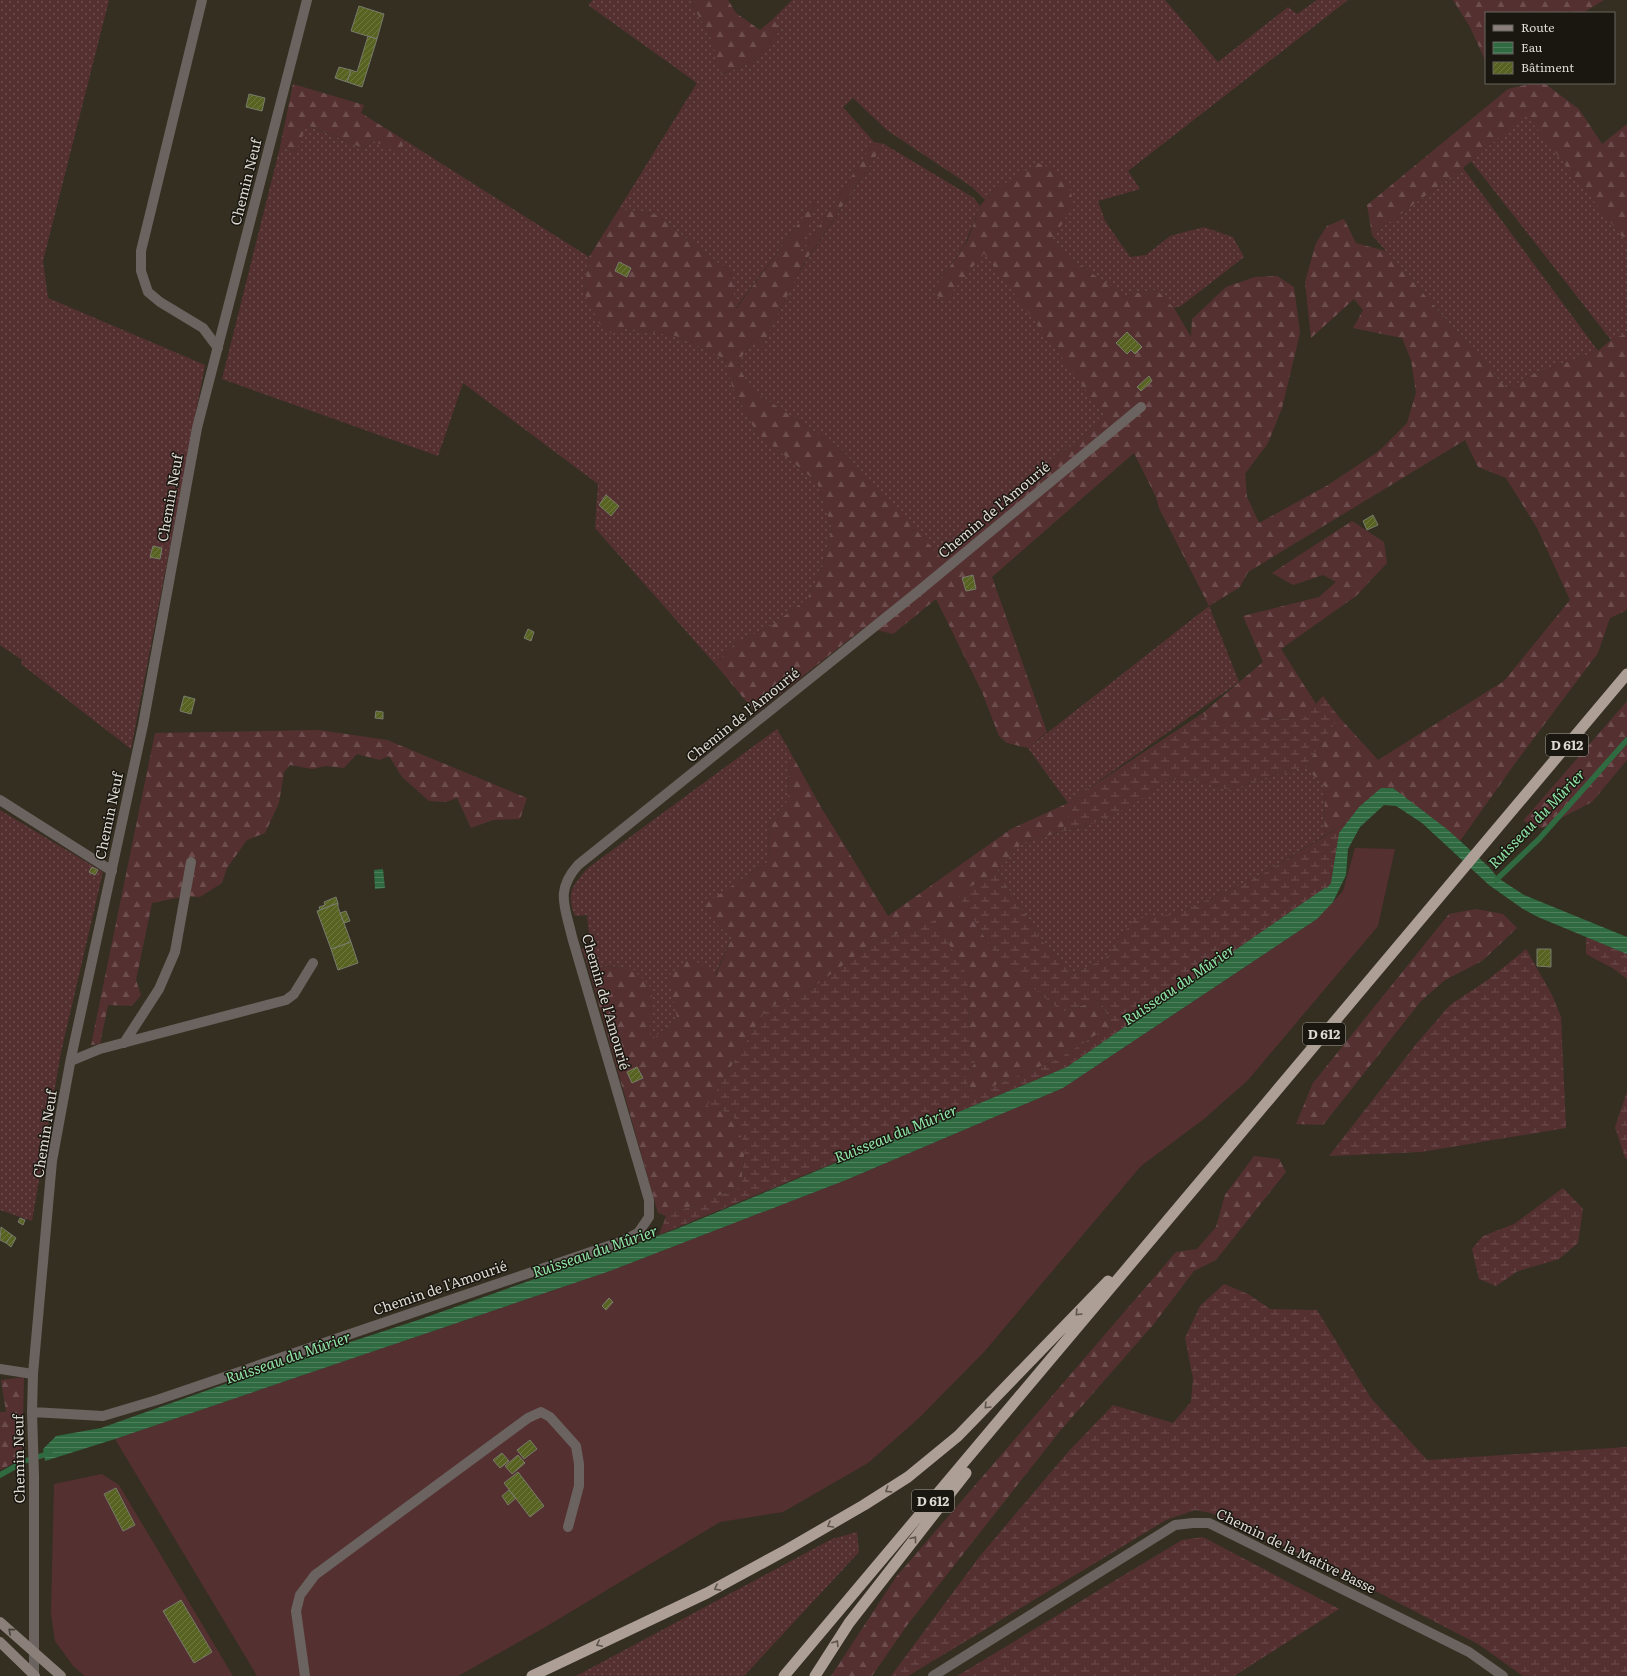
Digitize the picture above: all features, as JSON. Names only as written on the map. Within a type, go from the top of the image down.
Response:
[{"type":"highway","name":"D 612","points":[[784,1676],[1627,674]]},
{"type":"highway","name":"D 612","points":[[532,1676],[714,1589],[807,1538],[864,1505],[908,1477],[958,1436],[1163,1224]]},
{"type":"highway","name":"D 612","points":[[815,1676],[848,1623],[1080,1326]]},
{"type":"main road","points":[[0,1622],[61,1676]]},
{"type":"main road","points":[[0,1642],[35,1676]]},
{"type":"street","points":[[202,0],[141,251],[141,271],[148,292],[160,302],[203,328],[218,348]]},
{"type":"street","name":"Chemin Neuf","points":[[35,1676],[33,1650],[33,1374],[52,1161],[71,1061],[143,725],[197,428],[307,0]]},
{"type":"street","name":"Chemin de l'Amourié","points":[[32,1412],[103,1416],[164,1398],[623,1241],[638,1232],[649,1218],[649,1200],[572,937],[564,901],[564,888],[568,876],[578,865],[914,595],[1141,407]]},
{"type":"street","points":[[0,800],[112,871]]},
{"type":"street","points":[[124,1043],[159,989],[175,952],[191,862]]},
{"type":"street","points":[[71,1061],[100,1049],[286,1000],[294,994],[312,963]]},
{"type":"street","points":[[0,1369],[33,1374]]},
{"type":"street","points":[[305,1676],[296,1611],[300,1595],[315,1575],[528,1418],[541,1412],[550,1417],[576,1446],[579,1464],[579,1486],[568,1527]]},
{"type":"street","name":"Chemin de la Mative Basse","points":[[933,1676],[1175,1525],[1210,1523],[1469,1652],[1503,1676]]},
{"type":"green space","points":[[0,0],[109,0],[43,261],[48,298],[205,365],[131,749],[21,664],[22,660],[0,645]]},
{"type":"green space","points":[[593,0],[693,0],[692,5],[710,35],[722,74],[751,63],[773,40],[780,30],[773,19],[792,0],[1165,0],[1218,62],[1288,7],[1297,14],[1317,0],[1348,0],[1128,171],[1140,189],[1098,201],[1105,221],[1130,257],[1146,255],[1170,236],[1204,227],[1233,237],[1244,257],[1181,306],[1174,308],[1157,290],[1136,293],[1124,297],[1108,284],[1071,260],[1052,240],[1060,226],[994,190],[985,200],[972,187],[888,131],[853,98],[843,107],[874,142],[795,264],[817,199],[735,309],[731,272],[704,253],[658,215],[619,209],[697,83],[588,5]]},
{"type":"green space","points":[[693,0],[728,0],[736,13],[760,30],[773,19],[780,30],[773,40],[751,63],[721,74],[710,35],[692,5]]},
{"type":"green space","points":[[1453,0],[1604,0],[1585,12],[1485,12],[1485,60],[1470,27]]},
{"type":"green space","points":[[293,84],[364,105],[361,113],[406,141],[398,153],[374,141],[363,148],[307,125],[296,152],[280,147]]},
{"type":"green space","points":[[1529,84],[1545,84],[1579,109],[1602,144],[1627,124],[1627,243],[1526,115],[1463,168],[1372,235],[1367,205],[1508,89]]},
{"type":"green space","points":[[1526,114],[1627,243],[1627,333],[1611,340],[1471,161]]},
{"type":"green space","points":[[306,125],[363,148],[374,141],[398,152],[406,141],[589,257],[584,292],[625,328],[676,336],[725,359],[732,386],[756,432],[817,482],[832,528],[822,568],[807,599],[771,626],[737,642],[715,664],[595,528],[598,484],[463,383],[438,456],[222,379],[280,147],[296,152]]},
{"type":"green space","points":[[874,142],[884,144],[801,268],[762,347],[753,339],[738,363],[749,388],[841,449],[939,555],[1106,417],[984,253],[945,301],[932,292],[967,242],[980,206],[994,190],[1038,163],[1059,172],[1069,185],[1074,205],[1052,240],[1071,260],[1108,284],[1124,297],[1136,293],[1157,290],[1174,308],[1191,337],[1192,319],[1226,287],[1255,277],[1277,276],[1294,287],[1300,333],[1282,408],[1268,443],[1245,474],[1247,497],[1259,523],[1328,485],[1379,451],[1407,423],[1416,393],[1411,360],[1402,338],[1353,328],[1363,310],[1354,299],[1311,338],[1305,282],[1316,243],[1327,226],[1344,219],[1356,243],[1386,251],[1508,390],[1526,377],[1598,351],[1611,340],[1627,333],[1627,610],[1610,618],[1598,653],[1516,762],[1460,841],[1393,788],[1359,807],[1348,822],[1324,836],[1325,787],[1305,767],[1339,717],[1378,760],[1504,681],[1570,600],[1537,528],[1506,478],[1478,467],[1465,440],[1248,572],[1240,587],[1209,606],[1159,508],[1156,497],[1134,453],[992,577],[1047,732],[1028,748],[1007,743],[999,736],[982,692],[936,599],[893,634],[865,627],[756,713],[715,664],[737,642],[771,626],[807,599],[822,568],[832,528],[817,482],[756,432],[732,386],[725,359],[676,336],[625,328],[612,334],[599,323],[584,292],[589,257],[619,209],[658,215],[704,253],[731,272],[736,309],[818,197],[796,262]]},
{"type":"green space","points":[[884,144],[974,198],[980,206],[965,244],[932,292],[945,300],[984,252],[1106,417],[938,555],[841,449],[749,388],[738,363],[753,339],[762,347],[799,272]]},
{"type":"green space","points":[[1463,168],[1598,351],[1526,377],[1508,390],[1372,235]]},
{"type":"green space","points":[[1352,521],[1384,542],[1387,563],[1356,596],[1281,649],[1316,704],[1304,719],[1262,718],[1210,724],[1203,713],[1263,662],[1243,616],[1319,597],[1336,582],[1323,575],[1293,585],[1272,573]]},
{"type":"green space","points":[[1209,606],[1239,682],[1068,803],[1028,748]]},
{"type":"green space","points":[[1323,696],[1339,717],[1305,767],[1271,776],[1230,790],[1197,781],[1170,779],[1131,806],[1095,823],[1061,832],[1079,795],[1203,713],[1210,724],[1262,718],[1303,719]]},
{"type":"green space","points":[[1627,701],[1627,760],[1592,802],[1542,828],[1523,821]]},
{"type":"green space","points":[[777,729],[793,757],[789,763],[788,800],[768,825],[769,861],[736,883],[719,928],[733,934],[715,975],[677,1017],[650,1042],[631,967],[588,966],[582,949],[590,945],[587,915],[575,916],[571,901],[574,885],[588,868]]},
{"type":"green space","points":[[319,730],[387,740],[527,798],[520,819],[493,820],[471,828],[457,798],[446,802],[429,801],[402,777],[389,756],[380,760],[357,754],[344,768],[326,766],[312,769],[290,765],[284,772],[279,803],[265,833],[247,840],[227,868],[222,883],[200,897],[186,896],[152,903],[136,980],[141,995],[132,1006],[108,1005],[100,1044],[91,1045],[155,733]]},
{"type":"green space","points":[[793,757],[822,809],[888,916],[1011,829],[1068,803],[1079,795],[1061,832],[1022,843],[997,871],[958,894],[998,959],[1062,1012],[1100,1000],[1112,1025],[1056,1060],[974,1094],[964,1077],[975,1063],[969,1042],[968,978],[932,915],[917,929],[878,939],[811,989],[767,1008],[707,1106],[733,1114],[745,1148],[741,1187],[666,1216],[658,1213],[588,966],[631,967],[652,988],[650,1042],[677,1017],[668,976],[690,957],[716,975],[733,934],[719,928],[705,904],[769,861],[768,825],[788,800],[789,763]]},
{"type":"green space","points":[[1305,767],[1325,787],[1324,836],[1256,878],[1176,914],[1134,920],[1105,959],[1071,974],[1043,942],[997,871],[1022,843],[1095,823],[1131,805],[1170,779],[1197,781],[1230,790],[1271,776]]},
{"type":"green space","points":[[0,810],[103,872],[61,1052],[32,1221],[0,1210]]},
{"type":"green space","points":[[1348,822],[1339,836],[1331,883],[1325,890],[1299,906],[1067,1067],[659,1235],[666,1216],[741,1187],[745,1148],[733,1114],[707,1106],[767,1008],[811,989],[878,939],[917,929],[932,915],[968,977],[969,1042],[975,1063],[964,1077],[974,1094],[1056,1060],[1112,1025],[1100,1000],[1062,1012],[998,959],[958,894],[997,871],[1043,942],[1071,974],[1105,959],[1134,919],[1176,914],[1256,878]]},
{"type":"green space","points":[[1355,848],[1395,849],[1378,926],[1248,1080],[1204,1119],[1141,1166],[984,1352],[919,1418],[868,1463],[783,1512],[720,1522],[542,1629],[458,1676],[257,1676],[115,1439],[610,1271],[846,1180],[1063,1088],[1317,919],[1343,891]]},
{"type":"green space","points":[[1476,909],[1503,914],[1517,928],[1482,961],[1445,980],[1421,1001],[1323,1125],[1296,1124],[1313,1083],[1449,914]]},
{"type":"green space","points":[[1586,937],[1627,954],[1627,979],[1614,969],[1586,954]]},
{"type":"green space","points":[[1526,949],[1552,995],[1561,1017],[1566,1128],[1421,1152],[1329,1156],[1417,1043],[1450,1005],[1489,979]]},
{"type":"green space","points":[[1627,1092],[1627,1159],[1625,1158],[1615,1127]]},
{"type":"green space","points":[[1254,1156],[1279,1159],[1286,1172],[1216,1260],[1194,1271],[1153,1325],[1060,1431],[908,1624],[872,1676],[831,1676],[896,1577],[1176,1252],[1197,1249],[1216,1227],[1225,1195]]},
{"type":"green space","points":[[1563,1188],[1583,1209],[1578,1243],[1559,1259],[1518,1271],[1496,1286],[1479,1279],[1472,1249],[1483,1236],[1514,1224]]},
{"type":"green space","points":[[1224,1284],[1248,1294],[1270,1309],[1317,1310],[1370,1397],[1427,1460],[1627,1447],[1627,1676],[1523,1676],[1478,1644],[1339,1572],[1211,1513],[1195,1510],[1166,1520],[908,1676],[891,1676],[980,1556],[1068,1452],[1113,1405],[1173,1423],[1191,1402],[1193,1378],[1185,1338],[1200,1306]]},
{"type":"green space","points":[[24,1377],[22,1459],[0,1470],[0,1412],[6,1412],[1,1380]]},
{"type":"green space","points":[[102,1474],[119,1485],[233,1676],[85,1676],[74,1667],[55,1641],[51,1614],[54,1484]]},
{"type":"green space","points":[[857,1532],[859,1552],[744,1676],[576,1676],[832,1539]]},
{"type":"green space","points":[[1203,1537],[1339,1609],[1234,1676],[957,1676],[1182,1540]]},
{"type":"water","points":[[1381,788],[1393,788],[1448,830],[1489,867],[1498,878],[1524,895],[1627,937],[1627,954],[1538,917],[1523,909],[1489,885],[1422,823],[1396,806],[1384,805],[1360,827],[1348,849],[1346,875],[1333,902],[1317,919],[1063,1088],[846,1180],[610,1271],[115,1439],[45,1461],[43,1449],[56,1436],[101,1428],[267,1369],[418,1320],[674,1230],[1067,1067],[1326,887],[1326,889],[1331,883],[1339,833],[1359,807]]},
{"type":"water","points":[[383,869],[385,888],[375,889],[374,870]]},
{"type":"building","points":[[359,6],[384,14],[377,39],[351,31]]},
{"type":"building","points":[[368,36],[377,39],[362,87],[347,82],[351,70],[357,72]]},
{"type":"building","points":[[339,67],[351,70],[347,82],[335,78]]},
{"type":"building","points":[[249,94],[265,98],[262,111],[246,107]]},
{"type":"building","points":[[619,262],[631,268],[627,277],[615,271]]},
{"type":"building","points":[[1127,332],[1142,347],[1135,354],[1131,350],[1127,354],[1116,343]]},
{"type":"building","points":[[1149,376],[1152,381],[1141,391],[1137,387]]},
{"type":"building","points":[[606,495],[619,506],[611,516],[599,505]]},
{"type":"building","points":[[1373,515],[1378,525],[1367,530],[1363,521]]},
{"type":"building","points":[[153,546],[162,548],[160,559],[150,557]]},
{"type":"building","points":[[973,575],[976,589],[966,591],[962,578]]},
{"type":"building","points":[[528,629],[534,632],[531,641],[524,638]]},
{"type":"building","points":[[184,696],[195,699],[191,714],[180,711]]},
{"type":"building","points":[[376,711],[383,712],[383,719],[375,718]]},
{"type":"building","points":[[92,867],[98,870],[95,875],[89,872]]},
{"type":"building","points":[[336,897],[338,903],[320,910],[319,907],[325,905],[324,902]]},
{"type":"building","points":[[338,903],[338,907],[351,942],[331,949],[317,911]]},
{"type":"building","points":[[346,911],[350,921],[344,923],[340,913]]},
{"type":"building","points":[[351,942],[358,963],[338,970],[331,949]]},
{"type":"building","points":[[1537,949],[1551,949],[1551,967],[1537,966]]},
{"type":"building","points":[[637,1067],[643,1078],[632,1083],[627,1072]]},
{"type":"building","points":[[20,1218],[25,1220],[23,1225],[18,1222]]},
{"type":"building","points":[[1,1227],[12,1235],[6,1243],[0,1240]]},
{"type":"building","points":[[12,1235],[16,1238],[11,1247],[6,1243]]},
{"type":"building","points":[[609,1298],[613,1302],[606,1310],[602,1306]]},
{"type":"building","points":[[530,1440],[537,1449],[524,1459],[517,1450]]},
{"type":"building","points":[[502,1453],[509,1461],[500,1468],[493,1460]]},
{"type":"building","points":[[518,1455],[525,1463],[512,1474],[505,1466]]},
{"type":"building","points":[[518,1472],[544,1506],[530,1517],[504,1483]]},
{"type":"building","points":[[116,1488],[135,1525],[123,1531],[104,1494]]},
{"type":"building","points":[[509,1490],[516,1498],[508,1505],[502,1496]]},
{"type":"building","points":[[181,1600],[212,1652],[194,1663],[163,1611]]},
{"type":"waterway","name":"Ruisseau du Mûrier","points":[[1496,880],[1539,839],[1627,740]]},
{"type":"waterway","name":"Ruisseau du Mûrier","points":[[0,1475],[25,1461],[50,1453]]}]
